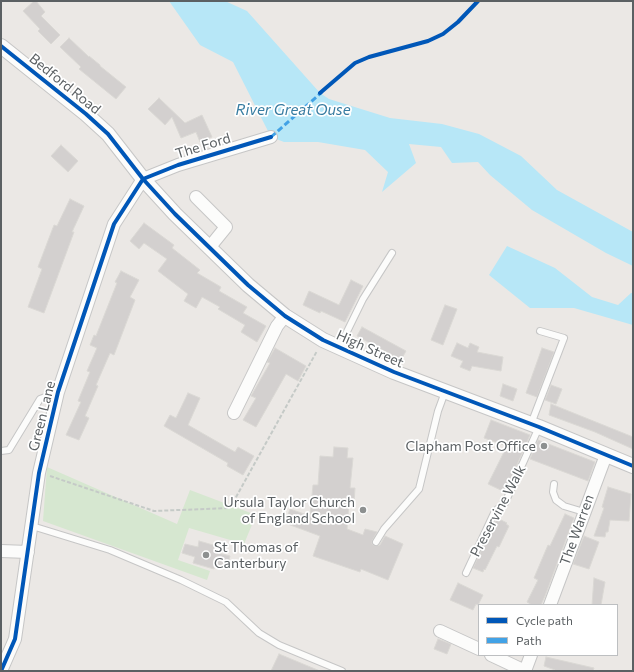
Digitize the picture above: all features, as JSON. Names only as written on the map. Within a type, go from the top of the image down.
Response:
[{"type":"street","name":"Bedford Road","points":[[1,46],[86,114],[108,134],[143,179]]},
{"type":"street","name":"The Ford","points":[[143,179],[178,165],[271,137]]},
{"type":"street","name":"High Street","points":[[143,179],[208,248],[248,285],[285,316],[323,340],[394,372],[535,426],[633,466]]},
{"type":"street","name":"Green Lane","points":[[1,671],[15,639],[40,472],[58,392],[114,224],[143,179]]},
{"type":"street","points":[[196,197],[226,227],[208,248]]},
{"type":"street","points":[[234,413],[277,326],[285,316]]},
{"type":"street","name":"The Warren","points":[[551,604],[606,455]]},
{"type":"street","points":[[1,551],[28,552]]},
{"type":"street","points":[[440,631],[478,649]]},
{"type":"street","points":[[493,656],[525,671],[531,656]]},
{"type":"lane","points":[[340,348],[363,299],[392,252]]},
{"type":"lane","name":"Preservine Walk","points":[[466,573],[494,511],[506,503],[535,426],[564,338],[540,331]]},
{"type":"lane","points":[[1,450],[10,450],[40,399],[58,392]]},
{"type":"lane","points":[[376,542],[384,529],[419,489],[444,392]]},
{"type":"lane","points":[[554,484],[553,492],[556,500],[564,506],[584,512]]},
{"type":"lane","points":[[32,526],[110,550],[181,580],[226,602],[259,633],[279,645],[342,671]]},
{"type":"path","points":[[40,472],[154,511],[230,508],[323,340]]},
{"type":"green space","points":[[47,467],[177,524],[190,490],[256,515],[244,544],[189,528],[178,560],[210,571],[207,580],[43,521]]},
{"type":"water","name":"River Great Ouse","points":[[169,1],[225,1],[247,11],[320,93],[329,99],[390,118],[442,124],[479,134],[521,156],[557,190],[633,232],[633,266],[606,253],[532,210],[490,175],[478,162],[452,163],[441,147],[409,144],[416,163],[382,192],[388,172],[365,150],[318,142],[284,142],[271,137],[233,62],[200,45]]},
{"type":"water","points":[[507,246],[555,268],[592,297],[618,305],[631,293],[633,293],[633,325],[574,308],[530,308],[489,275]]},
{"type":"building","points":[[34,1],[36,1],[45,12],[41,16],[60,35],[51,44],[38,31],[40,29],[23,11]]},
{"type":"building","points":[[69,38],[89,57],[126,87],[116,99],[79,69],[81,67],[60,47]]},
{"type":"building","points":[[159,98],[185,123],[202,115],[212,137],[200,142],[196,132],[181,138],[172,117],[165,125],[148,109]]},
{"type":"building","points":[[61,145],[78,161],[68,172],[51,156]]},
{"type":"building","points":[[70,199],[84,206],[72,232],[74,232],[44,313],[28,307],[42,269],[38,267],[54,225],[57,226]]},
{"type":"building","points":[[144,223],[174,245],[172,248],[200,270],[197,273],[221,287],[219,291],[247,307],[243,313],[266,326],[257,342],[241,332],[245,325],[218,309],[220,307],[202,297],[196,308],[184,301],[188,294],[158,271],[167,259],[144,243],[139,249],[130,241]]},
{"type":"building","points":[[121,271],[139,280],[130,297],[135,300],[114,355],[110,353],[96,385],[98,386],[85,416],[89,418],[79,440],[66,435],[81,402],[78,401],[90,372],[87,371],[97,348],[90,345],[94,335],[96,336],[117,283],[115,282]]},
{"type":"building","points":[[351,280],[363,286],[345,322],[303,305],[309,291],[339,305]]},
{"type":"building","points":[[445,305],[457,309],[443,345],[431,340]]},
{"type":"building","points":[[362,327],[406,351],[401,360],[357,336]]},
{"type":"building","points":[[457,343],[468,348],[470,343],[479,347],[477,352],[503,357],[501,371],[472,366],[470,371],[460,367],[463,361],[451,356]]},
{"type":"building","points":[[275,348],[306,366],[298,381],[286,374],[256,427],[243,420],[256,398],[251,396],[270,363],[267,362]]},
{"type":"building","points":[[542,348],[554,352],[537,397],[526,393]]},
{"type":"building","points":[[503,384],[517,389],[513,401],[500,396]]},
{"type":"building","points":[[551,385],[562,389],[556,404],[545,400]]},
{"type":"building","points":[[188,393],[200,398],[188,425],[235,452],[238,447],[254,456],[243,475],[227,466],[228,463],[164,426],[170,415],[176,418]]},
{"type":"building","points":[[551,404],[633,437],[633,449],[595,432],[549,415]]},
{"type":"building","points":[[491,420],[530,435],[505,492],[488,484],[507,446],[484,438]]},
{"type":"building","points":[[538,440],[595,462],[588,481],[530,459]]},
{"type":"building","points":[[334,447],[348,448],[347,458],[353,458],[350,488],[355,488],[354,504],[349,503],[347,529],[363,535],[365,529],[377,532],[372,541],[372,544],[375,546],[380,545],[385,536],[403,544],[388,580],[361,569],[360,572],[313,556],[320,536],[285,523],[290,509],[310,516],[313,485],[318,485],[320,456],[333,457]]},
{"type":"building","points":[[608,487],[631,494],[629,521],[610,520],[608,532],[606,532],[605,537],[594,536],[604,508],[602,507]]},
{"type":"building","points":[[565,514],[574,518],[541,604],[530,604],[527,602],[538,580],[534,578],[548,545],[550,546]]},
{"type":"building","points":[[497,518],[507,523],[506,524],[509,526],[499,547],[497,546],[483,572],[473,568]]},
{"type":"building","points":[[584,536],[599,542],[589,569],[573,564]]},
{"type":"building","name":"St Thomas of Canterbury","points":[[199,541],[220,547],[218,553],[230,556],[227,568],[215,565],[214,569],[193,563],[195,557],[182,553],[185,544],[198,547]]},
{"type":"building","points":[[594,578],[605,582],[601,604],[592,604]]},
{"type":"building","points":[[458,583],[483,595],[478,605],[476,604],[473,610],[450,600]]},
{"type":"building","points":[[438,639],[451,644],[447,654],[434,649]]},
{"type":"building","points":[[279,654],[320,671],[271,671]]},
{"type":"building","points":[[546,657],[594,668],[593,671],[554,671],[555,670],[544,666]]},
{"type":"marked path","points":[[271,137],[322,92]]},
{"type":"cycle path","points":[[320,93],[355,63],[369,57],[428,41],[443,34],[458,22],[478,1]]},
{"type":"cycle path","points":[[1,46],[86,114],[108,134],[143,179],[175,214],[248,285],[285,316],[323,340],[394,372],[539,427],[633,466]]},
{"type":"cycle path","points":[[143,179],[178,165],[271,137]]},
{"type":"cycle path","points":[[1,671],[15,639],[39,473],[58,392],[114,224],[143,179]]},
{"type":"place","name":"Clapham Post Office","points":[[544,446]]},
{"type":"place","name":"Ursula Taylor Church of England School","points":[[363,510]]},
{"type":"place","name":"St Thomas of Canterbury","points":[[206,555]]}]
